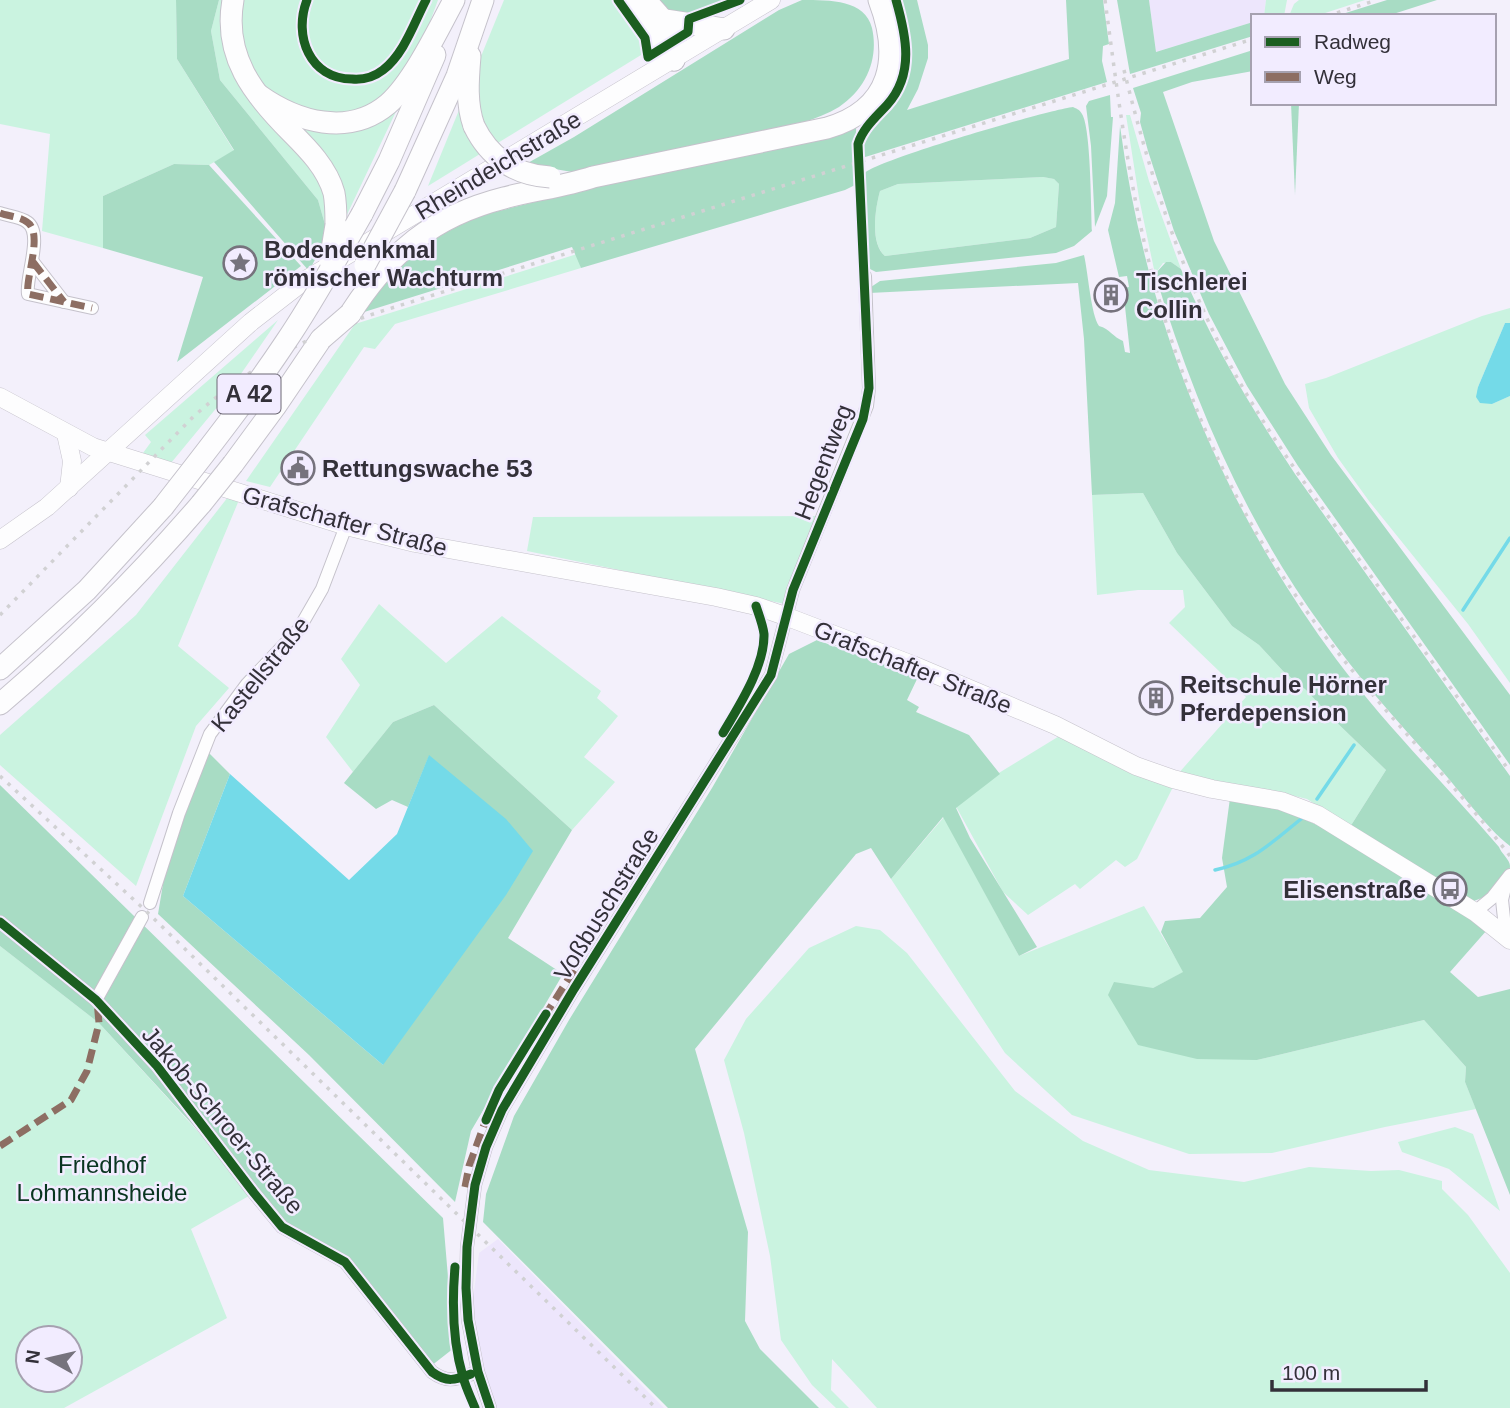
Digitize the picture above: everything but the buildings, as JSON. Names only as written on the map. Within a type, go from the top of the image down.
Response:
[{"type":"highway","points":[[233,0],[230,28],[236,58],[271,112],[307,148],[328,177],[334,192],[335,225],[327,276]]},
{"type":"highway","points":[[260,95],[277,108],[312,121],[344,122],[370,114],[387,105],[400,92],[455,0]]},
{"type":"highway","name":"A 42","points":[[0,669],[87,590],[163,506],[286,343],[327,276],[389,161],[433,63],[455,0]]},
{"type":"highway","points":[[343,315],[365,265],[405,191],[457,76],[484,0]]},
{"type":"highway","points":[[631,0],[674,60]]},
{"type":"highway","points":[[645,0],[665,20],[674,41],[674,60]]},
{"type":"highway","points":[[810,130],[848,109],[874,81],[879,66],[881,36],[877,21],[865,0]]},
{"type":"highway","points":[[343,315],[397,254],[423,232],[458,212],[507,197],[566,186],[593,177],[827,128],[852,118],[873,101],[883,85],[888,68],[890,35],[879,0]]},
{"type":"highway","points":[[665,20],[724,29]]},
{"type":"highway","points":[[473,30],[468,93],[471,117],[485,145],[500,160],[518,171],[550,177],[593,177]]},
{"type":"highway","name":"A 42","points":[[0,704],[50,662],[109,604],[201,504],[275,407],[321,339],[343,315]]},
{"type":"main road","name":"Rheindeichstraße","points":[[0,540],[47,508],[251,322],[304,281],[771,0]]},
{"type":"main road","name":"Grafschafter Straße","points":[[0,397],[108,453],[346,526],[415,543],[716,597],[785,616],[913,665],[1055,725],[1136,766],[1212,789],[1282,801],[1318,815],[1475,912],[1508,938]]},
{"type":"main road","points":[[66,433],[72,461],[69,488]]},
{"type":"street","points":[[0,213],[27,221],[33,228],[33,262],[28,294],[92,308]]},
{"type":"street","points":[[33,262],[64,302]]},
{"type":"street","name":"Hegentweg","points":[[785,616],[867,406],[869,388],[865,276]]},
{"type":"street","points":[[39,297],[51,286]]},
{"type":"street","name":"Kastellstraße","points":[[150,902],[178,813],[210,734],[247,684],[299,629],[322,590],[346,526]]},
{"type":"street","name":"Voßbuschstraße","points":[[490,1408],[478,1372],[468,1321],[466,1288],[467,1247],[475,1185],[486,1147],[502,1110],[574,989],[762,692],[771,675],[785,616]]},
{"type":"street","points":[[1475,912],[1508,879]]},
{"type":"street","points":[[1508,879],[1502,900],[1508,938]]},
{"type":"street","points":[[96,1000],[142,918]]},
{"type":"street","name":"Jakob-Schroer-Straße","points":[[0,922],[96,1000],[156,1066],[282,1227],[345,1262],[432,1372],[442,1379],[452,1381],[478,1372]]},
{"type":"shaded area","points":[[1149,0],[1266,0],[1264,14],[1251,14],[1251,23],[1156,52]]},
{"type":"shaded area","points":[[498,1239],[664,1408],[497,1408],[487,1383],[472,1306],[479,1253]]},
{"type":"green space","points":[[0,0],[176,0],[177,59],[234,151],[209,165],[174,164],[103,196],[103,248],[42,231],[50,134],[0,124]]},
{"type":"green space","points":[[176,0],[219,0],[211,31],[220,80],[318,200],[328,235],[309,271],[214,162],[234,150],[177,59]]},
{"type":"green space","points":[[219,0],[438,0],[401,101],[343,223],[328,235],[318,200],[220,80],[211,31]]},
{"type":"green space","points":[[504,0],[612,0],[642,41],[641,55],[428,186]]},
{"type":"green space","points":[[652,0],[736,0],[693,16],[687,21]]},
{"type":"green space","points":[[802,0],[835,1],[854,7],[868,19],[872,28],[874,51],[868,72],[857,91],[839,107],[817,118],[792,125],[600,167],[572,172],[526,164],[779,10]]},
{"type":"green space","points":[[898,0],[917,0],[928,45],[928,58],[918,89],[907,110],[1069,59],[1066,0],[1103,0],[1109,44],[1103,46],[1102,61],[1107,82],[862,158],[863,135],[889,111],[904,81],[909,50],[905,21]]},
{"type":"green space","points":[[1117,0],[1149,0],[1156,52],[1251,23],[1251,37],[1130,74]]},
{"type":"green space","points":[[1266,0],[1287,0],[1284,14],[1264,14]]},
{"type":"green space","points":[[1299,0],[1365,0],[1322,14],[1290,14]]},
{"type":"green space","points":[[1387,0],[1437,0],[1393,14],[1342,14]]},
{"type":"green space","points":[[1251,51],[1251,71],[1192,82],[1163,92],[1214,241],[1285,384],[1331,455],[1510,695],[1510,765],[1298,466],[1247,386],[1209,314],[1174,231],[1148,151],[1133,88]]},
{"type":"green space","points":[[1110,95],[1113,117],[1107,196],[1095,227],[1086,106],[1089,101]]},
{"type":"green space","points":[[1291,105],[1299,105],[1295,195]]},
{"type":"green space","points":[[1073,107],[1079,110],[1087,135],[1092,231],[1074,246],[1056,253],[876,272],[866,267],[860,188],[865,173],[929,147]],"holes":[[[1043,177],[1054,179],[1059,184],[1056,227],[1030,238],[885,256],[877,243],[875,216],[880,191],[898,184]]]},
{"type":"green space","points":[[1126,115],[1130,115],[1149,181],[1181,269],[1171,262],[1163,263],[1155,274],[1139,198]]},
{"type":"green space","points":[[856,123],[857,184],[845,190],[581,268],[572,247],[361,313],[380,286],[423,244],[478,216]]},
{"type":"green space","points":[[1120,126],[1148,269],[1194,406],[1223,472],[1294,599],[1336,659],[1509,861],[1506,878],[1479,899],[1474,901],[1350,827],[1386,770],[1259,645],[1232,626],[1177,553],[1143,493],[1092,495],[1084,339],[1078,283],[869,293],[871,287],[880,281],[1056,263],[1084,255],[1096,320],[1099,326],[1123,341],[1125,352],[1130,353],[1123,288],[1129,287],[1127,276],[1119,277],[1108,230],[1115,203]]},
{"type":"green space","points":[[174,164],[209,165],[301,266],[177,362],[203,277],[103,248],[103,196]]},
{"type":"green space","points":[[1043,177],[1054,179],[1059,184],[1056,227],[1030,238],[885,256],[877,243],[875,225],[880,191],[898,184]]},
{"type":"green space","points":[[577,254],[581,268],[395,324],[375,349],[364,347],[270,487],[246,481],[355,324]]},
{"type":"green space","points":[[1166,262],[1171,262],[1181,269],[1205,323],[1233,374],[1295,474],[1510,776],[1510,846],[1482,818],[1363,680],[1323,628],[1269,545],[1224,458],[1186,367],[1155,274]]},
{"type":"green space","points":[[1510,308],[1510,323],[1505,323],[1478,387],[1492,404],[1510,396],[1510,683],[1468,624],[1369,501],[1338,458],[1309,408],[1305,384],[1482,316]]},
{"type":"green space","points":[[278,320],[223,400],[171,463],[143,453],[151,442],[145,435]]},
{"type":"green space","points":[[1143,493],[1177,553],[1232,626],[1259,645],[1386,770],[1350,827],[1307,799],[1177,775],[1246,697],[1169,623],[1185,607],[1183,590],[1138,590],[1097,595],[1092,495]]},
{"type":"green space","points":[[228,497],[239,500],[178,646],[229,688],[196,726],[136,886],[0,765],[0,735],[136,615]]},
{"type":"green space","points":[[816,516],[785,604],[527,551],[533,517]]},
{"type":"green space","points":[[379,604],[446,663],[502,616],[601,691],[597,698],[618,716],[584,757],[615,782],[572,830],[434,705],[393,722],[353,772],[326,737],[360,685],[341,659]]},
{"type":"green space","points":[[817,640],[918,677],[907,700],[919,707],[916,712],[969,735],[1000,774],[956,808],[970,838],[1037,947],[1019,956],[943,817],[891,879],[871,848],[856,854],[695,1049],[748,1232],[745,1321],[760,1349],[819,1408],[668,1408],[483,1222],[486,1194],[514,1116],[569,1020],[712,788],[789,654]]},
{"type":"green space","points":[[434,705],[572,830],[508,938],[563,974],[471,1131],[455,1202],[309,1055],[158,914],[165,872],[207,751],[230,774],[183,896],[383,1065],[429,756],[408,807],[392,800],[376,809],[344,783],[393,722]]},
{"type":"green space","points":[[1061,735],[1174,785],[1137,859],[1125,867],[1116,860],[1080,889],[1075,884],[1028,915],[1003,892],[953,801]]},
{"type":"green space","points":[[0,785],[443,1218],[454,1348],[431,1366],[347,1260],[284,1224],[99,1023],[0,946]]},
{"type":"green space","points":[[1230,798],[1273,805],[1339,835],[1487,930],[1450,972],[1478,997],[1510,989],[1510,1195],[1465,1082],[1466,1067],[1424,1020],[1257,1060],[1197,1059],[1138,1045],[1108,995],[1114,982],[1153,988],[1183,972],[1161,932],[1165,921],[1200,918],[1227,887],[1222,858]]},
{"type":"green space","points":[[944,817],[1019,956],[1144,906],[1184,972],[1153,988],[1257,1060],[1424,1020],[1466,1067],[1465,1082],[1476,1109],[1272,1153],[1189,1154],[1072,1115],[1005,1053],[891,879]]},
{"type":"green space","points":[[856,926],[880,930],[907,953],[1015,1091],[1083,1141],[1149,1170],[1244,1182],[1309,1167],[1399,1170],[1442,1181],[1442,1189],[1468,1215],[1510,1273],[1510,1408],[877,1408],[832,1359],[831,1390],[849,1408],[836,1408],[812,1385],[781,1340],[770,1256],[744,1133],[724,1060],[746,1019],[809,948]]},
{"type":"green space","name":"Friedhof Lohmannsheide","points":[[0,946],[99,1023],[254,1193],[191,1229],[227,1318],[64,1408],[0,1408]]},
{"type":"green space","points":[[1455,1127],[1473,1134],[1500,1211],[1449,1169],[1402,1152],[1398,1142]]},
{"type":"water","points":[[1505,323],[1510,323],[1510,396],[1492,404],[1480,403],[1476,397],[1478,387]]},
{"type":"water","points":[[429,755],[506,819],[533,851],[506,895],[383,1065],[183,896],[230,774],[349,880],[397,834]]},
{"type":"waterway","points":[[1463,610],[1510,538]]},
{"type":"waterway","points":[[1317,799],[1354,745]]},
{"type":"waterway","points":[[1215,870],[1251,857],[1301,819]]},
{"type":"railway","points":[[1105,0],[1129,167],[1150,266],[1190,393],[1226,475],[1268,553],[1317,625],[1510,856]]},
{"type":"railway","points":[[1333,14],[1377,0]]},
{"type":"railway","points":[[0,615],[193,417],[236,382],[303,342],[379,312],[1251,40]]},
{"type":"railway","points":[[1124,70],[1144,146],[1168,220],[1195,292],[1229,363],[1287,457],[1510,772]]},
{"type":"railway","points":[[0,776],[146,911],[656,1408]]},
{"type":"marked path","points":[[0,213],[24,220],[32,228],[34,245],[28,294],[92,308]]},
{"type":"marked path","points":[[33,262],[64,302]]},
{"type":"marked path","points":[[544,1017],[574,970]]},
{"type":"marked path","points":[[0,1146],[71,1100],[87,1071],[99,1023],[97,1001]]},
{"type":"marked path","points":[[465,1187],[469,1166],[488,1114]]},
{"type":"cycle path","points":[[307,0],[302,28],[308,53],[325,72],[337,77],[356,79],[376,74],[397,56],[426,0]]},
{"type":"cycle path","points":[[618,0],[645,38],[648,57],[688,32],[689,19],[740,0]]},
{"type":"cycle path","points":[[490,1408],[478,1372],[468,1320],[466,1288],[467,1247],[475,1185],[486,1147],[502,1110],[574,989],[771,675],[793,590],[863,419],[869,388],[858,144],[866,128],[887,105],[902,80],[905,40],[896,0]]},
{"type":"cycle path","points":[[723,733],[750,685],[760,659],[764,634],[756,606]]},
{"type":"cycle path","points":[[0,922],[96,1000],[157,1066],[282,1227],[345,1262],[432,1372],[442,1378],[451,1379],[471,1374]]},
{"type":"cycle path","points":[[486,1120],[499,1090],[546,1014]]},
{"type":"cycle path","points":[[455,1267],[455,1336],[464,1381],[475,1408]]},
{"type":"place","name":"Bodendenkmal römischer Wachturm","points":[[240,263]]},
{"type":"place","name":"Tischlerei Collin","points":[[1111,295]]},
{"type":"place","name":"Rettungswache 53","points":[[298,468]]},
{"type":"place","name":"Reitschule Hörner Pferdepension","points":[[1156,698]]},
{"type":"place","name":"Elisenstraße","points":[[1450,889]]}]
